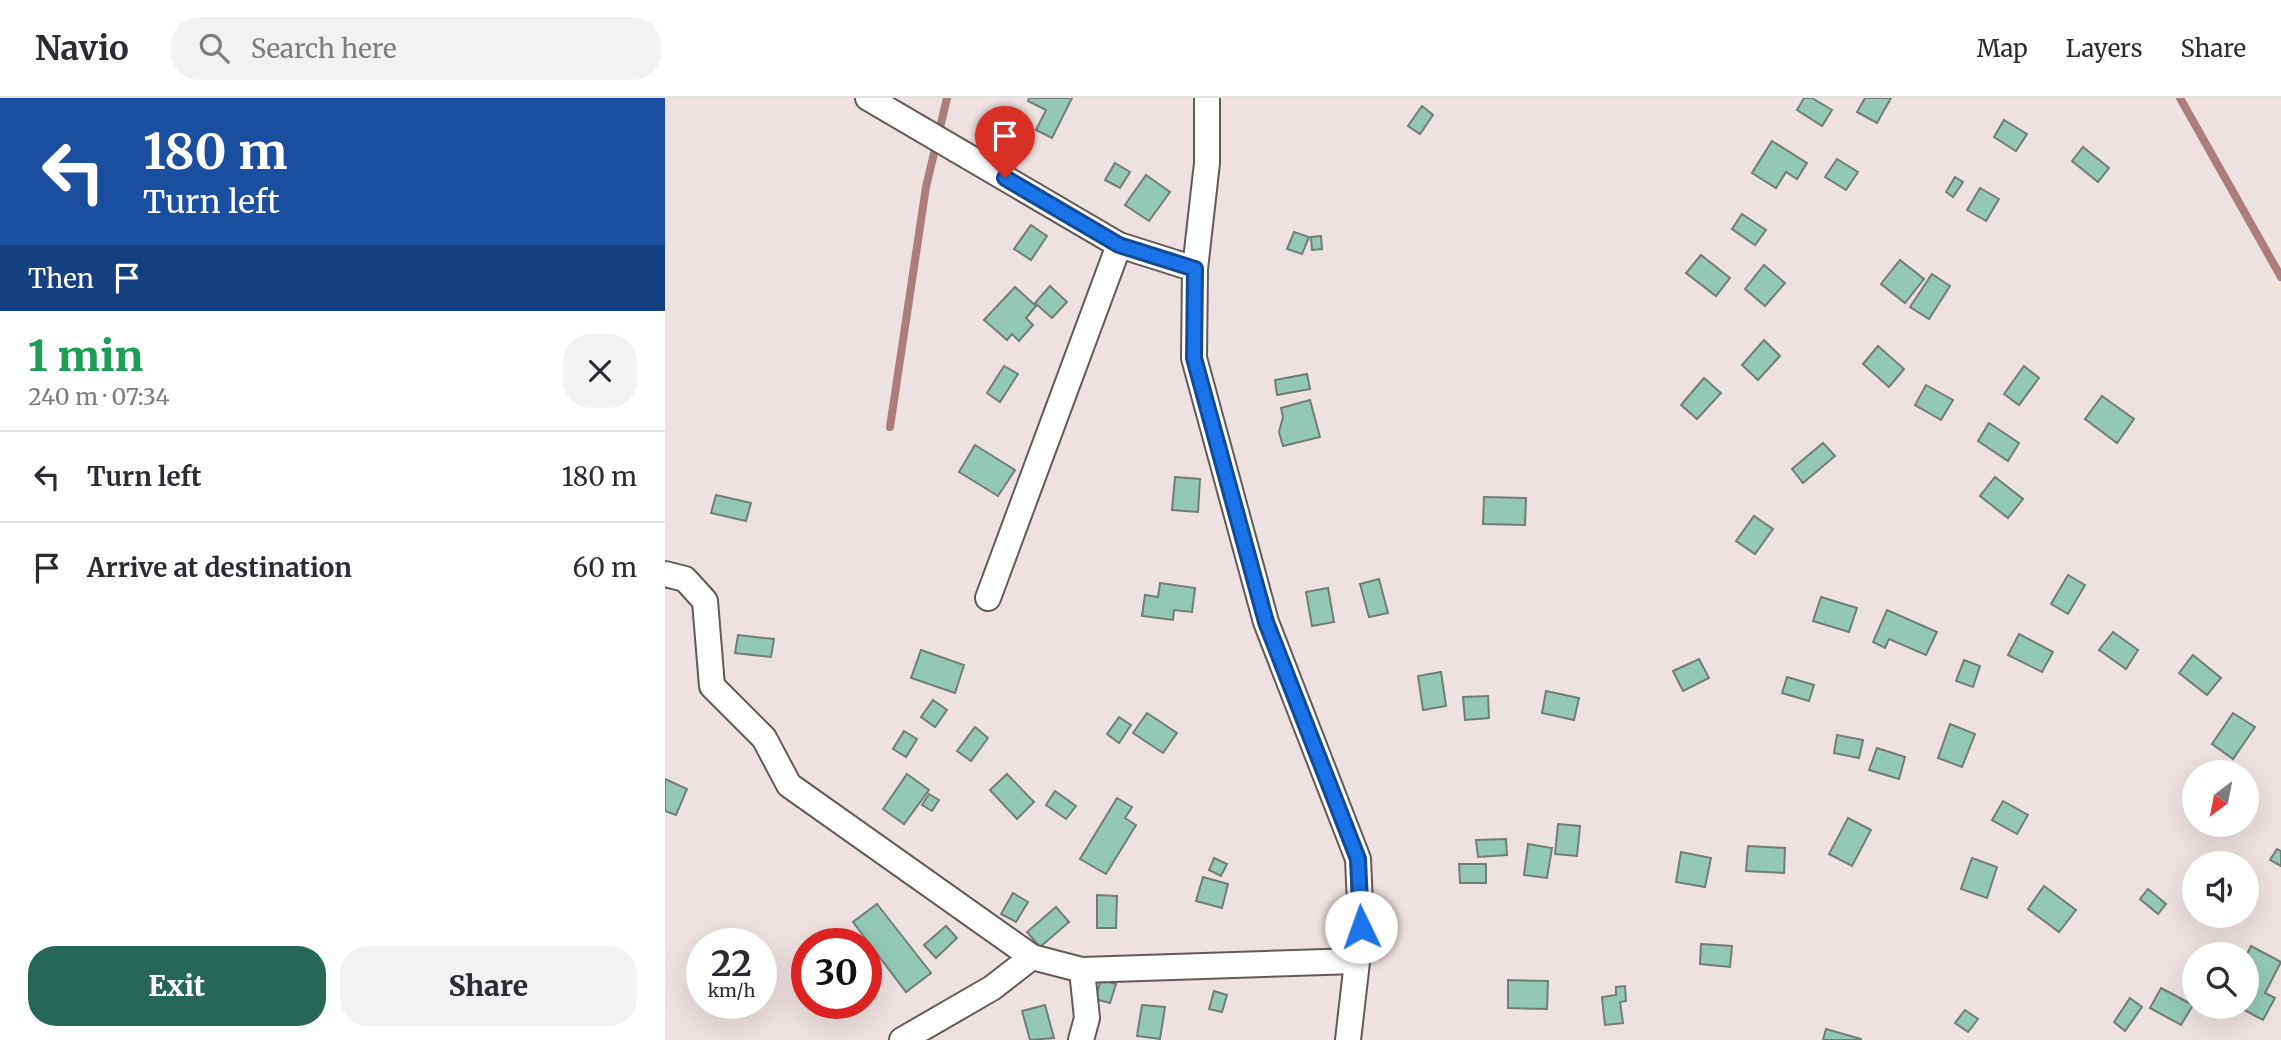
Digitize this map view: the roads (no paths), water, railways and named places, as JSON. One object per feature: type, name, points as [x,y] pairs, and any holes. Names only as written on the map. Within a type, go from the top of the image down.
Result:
[{"type":"street","points":[[868,98],[1119,245],[1195,269]]},
{"type":"street","points":[[1207,98],[1207,163],[1195,269],[1194,358],[1262,609],[1358,859],[1361,927],[1348,1040]]},
{"type":"street","points":[[988,598],[1119,245]]},
{"type":"street","points":[[665,574],[685,579],[705,601],[712,686],[764,738],[789,785],[1032,957],[1082,971],[1356,961]]},
{"type":"street","points":[[902,1040],[992,988],[1032,957]]},
{"type":"street","points":[[1081,1040],[1087,1018],[1082,971]]},
{"type":"waterway","points":[[890,427],[926,187],[947,98]]},
{"type":"waterway","points":[[2180,98],[2281,277]]}]
